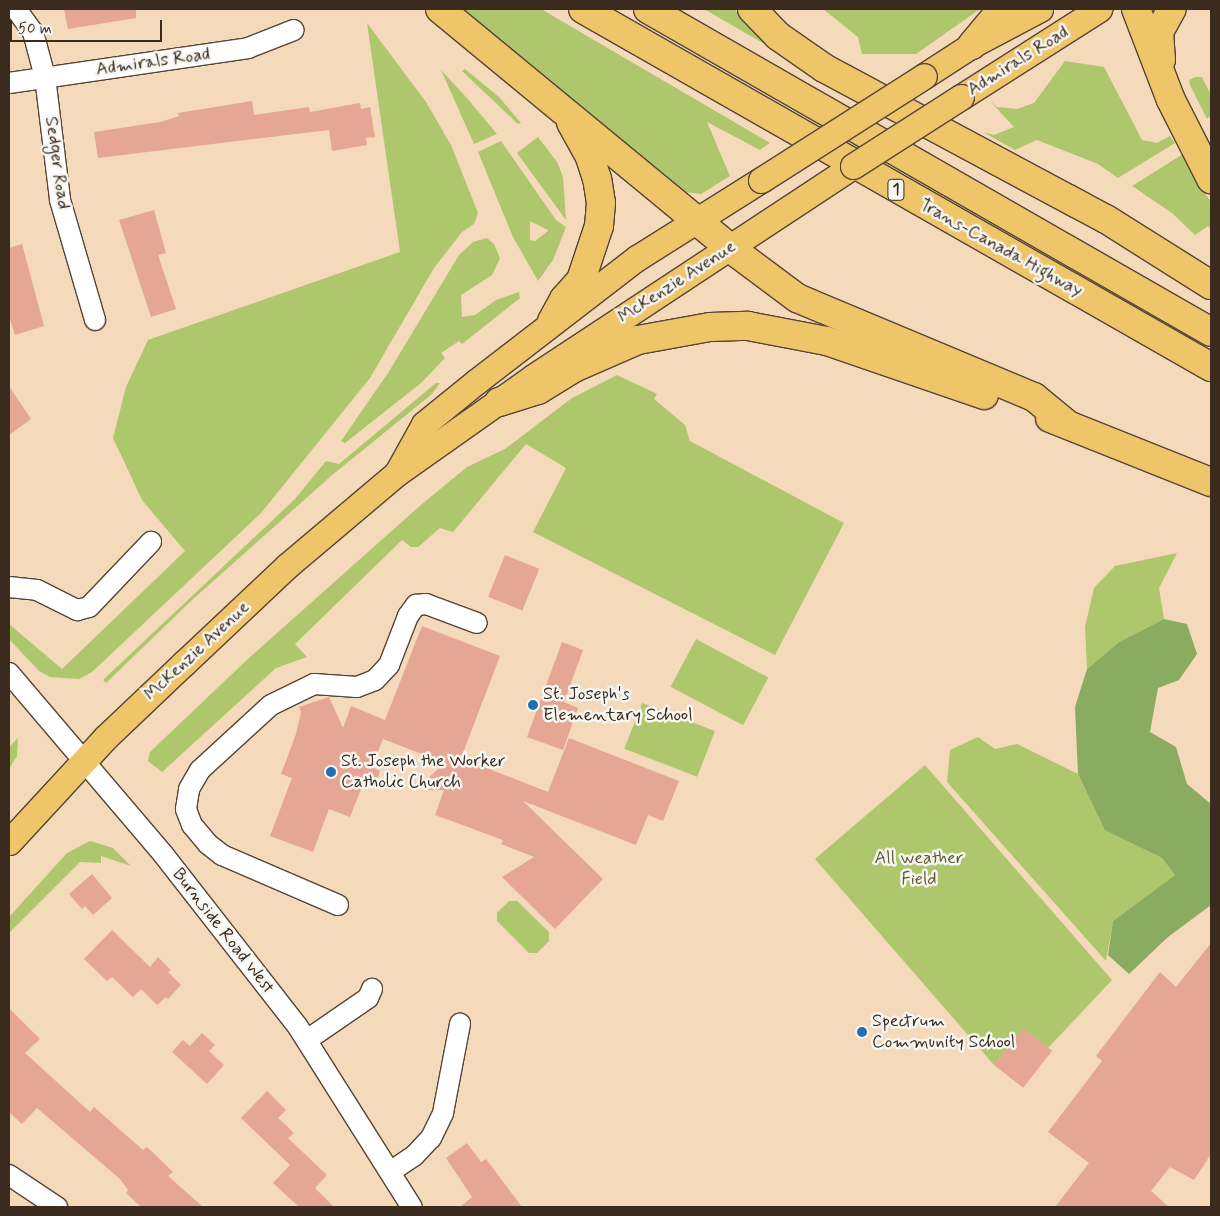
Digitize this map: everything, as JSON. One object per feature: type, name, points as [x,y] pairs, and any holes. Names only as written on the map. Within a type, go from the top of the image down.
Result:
[{"type":"highway","points":[[440,9],[563,108],[696,221],[797,298],[1034,397],[1068,425]]},
{"type":"highway","name":"Trans-Canada Highway","points":[[583,9],[1211,367]]},
{"type":"highway","name":"Trans-Canada Highway","points":[[648,9],[1211,332]]},
{"type":"highway","points":[[752,9],[778,36],[824,68],[1106,219],[1211,285]]},
{"type":"highway","points":[[972,45],[1002,9]]},
{"type":"highway","points":[[1136,9],[1171,100],[1211,180]]},
{"type":"highway","points":[[1171,100],[1160,55],[1158,32],[1172,9]]},
{"type":"highway","points":[[552,321],[564,299],[581,280],[597,235],[601,203],[589,155],[563,108]]},
{"type":"highway","points":[[499,402],[538,390],[574,368],[638,340],[710,327],[748,326],[828,340],[1068,425],[1211,482]]},
{"type":"main road","name":"Admirals Road","points":[[924,76],[972,45],[1040,9]]},
{"type":"main road","name":"Admirals Road","points":[[961,97],[1099,9]]},
{"type":"main road","name":"McKenzie Avenue","points":[[397,473],[424,424],[552,321],[637,258],[924,76]]},
{"type":"main road","name":"McKenzie Avenue","points":[[9,842],[82,762],[287,566],[397,473],[499,402],[798,201],[961,97]]},
{"type":"street","name":"Sedger Road","points":[[16,9],[33,32],[45,77],[60,200],[95,320]]},
{"type":"street","name":"Admirals Road","points":[[9,83],[248,48],[294,30]]},
{"type":"street","points":[[9,587],[37,590],[77,610],[89,607],[151,542]]},
{"type":"street","points":[[338,905],[222,855],[208,844],[192,825],[186,809],[189,789],[200,770],[271,705],[314,684],[357,687],[374,680],[389,665],[408,616],[416,605],[426,604],[477,624]]},
{"type":"street","name":"Burnside Road West","points":[[9,673],[82,762],[163,854],[306,1040],[412,1207]]},
{"type":"street","points":[[306,1040],[368,998],[372,989]]},
{"type":"street","points":[[390,1172],[414,1156],[431,1138],[443,1113],[460,1024]]},
{"type":"street","points":[[9,1175],[58,1207]]},
{"type":"green space","points":[[456,9],[541,9],[770,143],[760,150],[707,122],[730,176],[701,194],[684,192],[562,90]]},
{"type":"green space","points":[[704,9],[734,9],[773,49]]},
{"type":"green space","points":[[823,9],[980,9],[916,54],[862,54],[858,37]]},
{"type":"green space","points":[[367,23],[426,102],[451,145],[478,213],[474,224],[462,232],[434,268],[370,378],[261,513],[92,672],[79,679],[50,677],[39,671],[9,639],[9,624],[62,669],[185,551],[142,500],[113,438],[126,387],[148,340],[400,252]]},
{"type":"green space","points":[[1065,61],[1104,67],[1142,140],[1157,143],[1170,136],[1175,143],[1118,178],[1098,164],[1037,140],[1015,150],[983,132],[994,135],[1014,127],[990,101],[997,107],[1017,109],[1034,103]]},
{"type":"green space","points":[[465,69],[499,97],[521,123],[518,124],[462,71]]},
{"type":"green space","points":[[441,70],[466,97],[497,134],[474,144]]},
{"type":"green space","points":[[1202,77],[1211,95],[1211,115],[1207,119],[1190,85],[1189,80]]},
{"type":"green space","points":[[538,137],[557,162],[563,177],[566,220],[517,153]]},
{"type":"green space","points":[[501,141],[556,220],[566,227],[553,260],[538,281],[513,237],[478,152]],"holes":[[[530,221],[548,230],[535,241],[530,240]]]},
{"type":"green space","points":[[1183,154],[1211,203],[1211,229],[1208,226],[1195,235],[1172,213],[1132,186]]},
{"type":"green space","points":[[487,238],[494,244],[500,258],[492,275],[461,295],[462,317],[475,315],[496,300],[519,292],[520,298],[462,344],[459,341],[441,353],[445,358],[421,383],[345,443],[341,441],[388,373],[459,255],[473,242]]},
{"type":"green space","points":[[617,375],[657,394],[654,399],[685,425],[690,441],[844,523],[775,655],[533,532],[566,468],[526,444],[453,532],[440,528],[418,547],[411,547],[402,540],[295,644],[307,657],[276,668],[162,772],[148,761],[150,752],[250,657],[422,504],[467,467],[505,449],[572,398]]},
{"type":"green space","points":[[436,383],[440,383],[432,394],[331,476],[192,600],[106,683],[103,680],[295,499],[326,461],[339,464]]},
{"type":"green space","points":[[1177,553],[1159,588],[1164,619],[1119,642],[1087,669],[1085,627],[1094,588],[1115,566]]},
{"type":"green space","points":[[1164,619],[1187,624],[1197,654],[1179,680],[1158,688],[1150,732],[1176,747],[1187,784],[1211,804],[1211,905],[1168,937],[1129,974],[1108,955],[1113,921],[1175,875],[1162,858],[1105,830],[1078,774],[1075,707],[1087,669],[1119,642]]},
{"type":"green space","points":[[696,639],[768,677],[743,725],[671,687]]},
{"type":"green space","points":[[642,703],[715,731],[697,777],[624,749]]},
{"type":"green space","points":[[978,737],[995,749],[1017,744],[1078,774],[1105,829],[1162,858],[1175,875],[1113,921],[1106,961],[947,782],[950,750]]},
{"type":"green space","points":[[18,738],[17,756],[9,769],[9,747]]},
{"type":"green space","name":"All weather Field","points":[[925,765],[1112,980],[1048,1048],[1023,1029],[994,1065],[815,859]]},
{"type":"green space","points":[[90,841],[113,848],[131,866],[101,856],[101,863],[80,862],[9,933],[9,917],[67,853]]},
{"type":"green space","points":[[509,901],[517,901],[549,932],[549,941],[537,953],[529,953],[497,921],[497,913]]},
{"type":"building","points":[[64,9],[136,9],[136,18],[68,29]]},
{"type":"building","points":[[252,101],[254,115],[309,107],[310,112],[360,103],[361,109],[370,107],[375,137],[366,138],[367,145],[332,151],[329,130],[98,158],[94,132],[160,122],[179,116],[178,113]]},
{"type":"building","points":[[154,210],[166,253],[158,255],[176,309],[151,317],[119,220]]},
{"type":"building","points":[[22,244],[44,326],[15,335],[9,316],[9,248]]},
{"type":"building","points":[[9,386],[31,419],[9,435]]},
{"type":"building","points":[[505,555],[539,569],[522,611],[488,597]]},
{"type":"building","points":[[422,626],[500,656],[461,758],[548,792],[569,738],[679,781],[663,821],[648,815],[636,845],[523,801],[603,879],[555,929],[502,877],[534,857],[501,844],[503,840],[435,815],[444,790],[429,790],[428,778],[445,763],[383,739],[372,767],[380,771],[374,788],[363,784],[350,817],[329,809],[313,852],[270,836],[292,778],[281,774],[296,734],[301,712],[299,707],[329,697],[343,728],[351,706],[385,720]]},
{"type":"building","points":[[562,642],[583,650],[564,702],[578,708],[563,750],[527,737]]},
{"type":"building","points":[[92,874],[112,898],[93,915],[85,906],[82,909],[69,894]]},
{"type":"building","points":[[112,930],[150,967],[158,957],[171,970],[168,972],[181,985],[168,999],[166,997],[157,1005],[141,989],[133,997],[112,977],[107,981],[84,959]]},
{"type":"building","points":[[1211,943],[1211,1154],[1194,1180],[1170,1167],[1151,1191],[1169,1207],[1055,1207],[1089,1163],[1048,1132],[1102,1061],[1096,1056],[1160,972],[1176,987]]},
{"type":"building","points":[[9,1008],[40,1039],[25,1053],[90,1112],[94,1107],[143,1150],[147,1147],[173,1172],[168,1176],[203,1207],[141,1207],[126,1193],[128,1190],[120,1179],[37,1108],[22,1124],[9,1112]]},
{"type":"building","points":[[1023,1028],[1052,1051],[1023,1088],[994,1065]]},
{"type":"building","points":[[202,1033],[215,1045],[209,1051],[224,1065],[207,1084],[172,1052],[183,1040],[190,1046]]},
{"type":"building","points":[[267,1091],[286,1110],[278,1118],[294,1133],[288,1138],[327,1175],[315,1188],[334,1207],[299,1207],[273,1183],[290,1165],[241,1118]]},
{"type":"building","points":[[467,1143],[481,1162],[486,1159],[522,1207],[460,1207],[472,1197],[446,1158]]},
{"type":"place","name":"St. Joseph's Elementary School","points":[[533,705]]},
{"type":"place","name":"St. Joseph the Worker Catholic Church","points":[[331,772]]},
{"type":"place","name":"Spectrum Community School","points":[[862,1032]]}]
